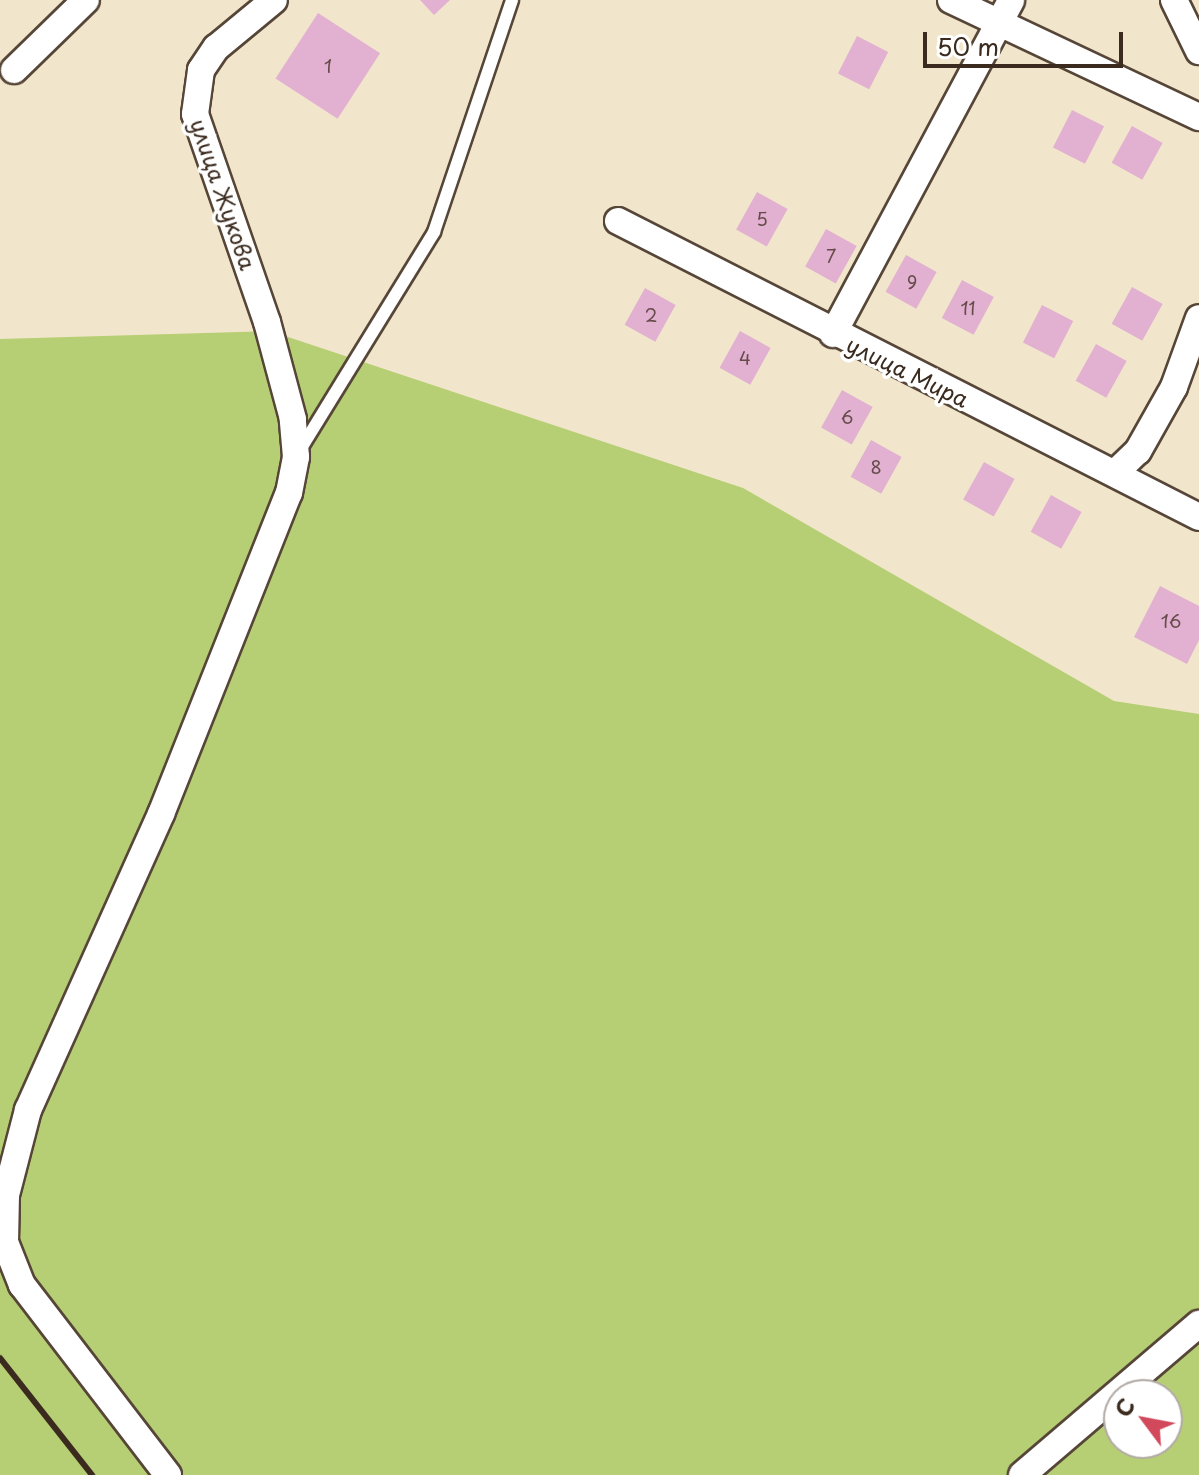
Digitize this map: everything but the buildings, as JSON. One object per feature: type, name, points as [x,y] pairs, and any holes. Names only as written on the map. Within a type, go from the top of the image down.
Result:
[{"type":"street","points":[[14,70],[86,0]]},
{"type":"street","name":"улица Жукова","points":[[168,1475],[22,1285],[5,1242],[6,1195],[28,1110],[161,814],[289,493],[296,457],[293,419],[267,322],[195,114],[195,93],[201,70],[216,48],[274,0]]},
{"type":"street","points":[[951,0],[1199,117]]},
{"type":"street","points":[[833,334],[1001,25],[1011,0]]},
{"type":"street","points":[[1174,0],[1199,51]]},
{"type":"street","name":"улица Мира","points":[[618,221],[833,334],[1199,517]]},
{"type":"street","points":[[1115,473],[1138,451],[1174,387],[1199,318]]},
{"type":"street","points":[[1022,1475],[1199,1324]]},
{"type":"lane","points":[[296,457],[434,232],[512,0]]},
{"type":"green space","points":[[270,331],[743,488],[1114,701],[1199,714],[1199,1475],[0,1475],[0,339]]},
{"type":"railway","points":[[0,1358],[92,1475]]}]
